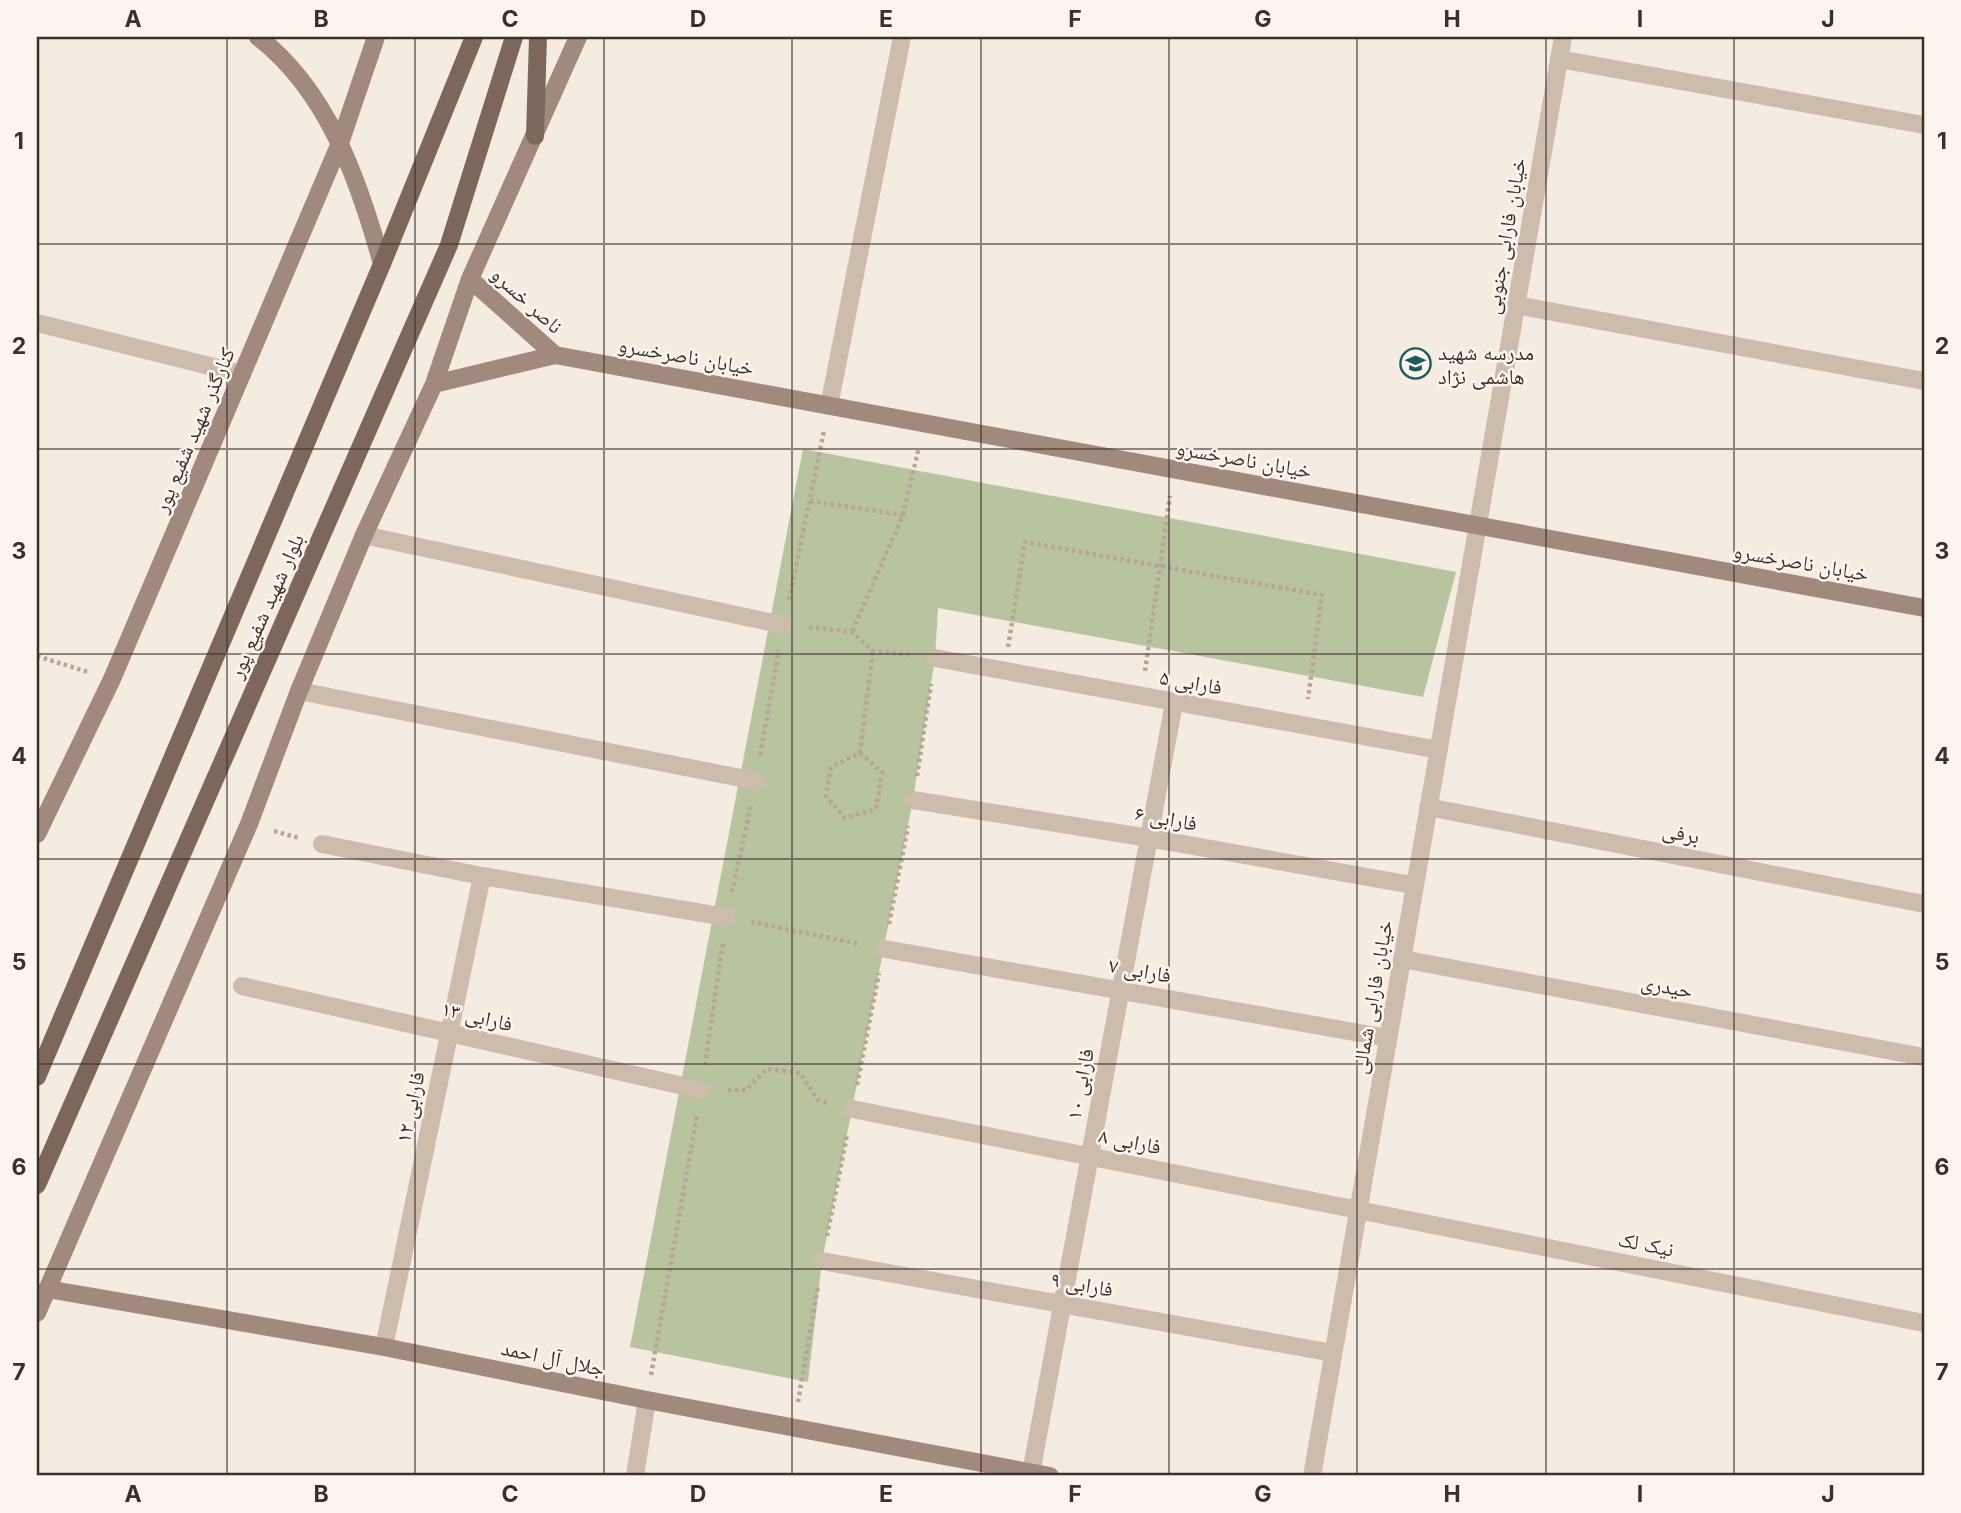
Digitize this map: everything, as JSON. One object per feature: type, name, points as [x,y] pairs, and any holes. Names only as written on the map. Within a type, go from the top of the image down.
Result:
[{"type":"main road","name":"بلوار شهید شفیع پور","points":[[37,1077],[382,264],[474,37]]},
{"type":"main road","name":"بلوار شهید شفیع پور","points":[[37,1185],[449,244],[514,37]]},
{"type":"main road","points":[[535,136],[538,37]]},
{"type":"street","points":[[258,37],[302,81],[340,143],[364,200],[382,264]]},
{"type":"street","name":"کنارگذر شهید شفیع پور","points":[[37,834],[112,679],[242,374],[340,143],[376,37]]},
{"type":"street","points":[[37,1313],[42,1294],[249,824],[299,691],[364,535],[434,384],[470,279],[578,37]]},
{"type":"street","points":[[830,406],[902,37]]},
{"type":"street","name":"خیابان فارابی جنوبی","points":[[1478,525],[1563,37]]},
{"type":"street","points":[[1559,59],[1924,125]]},
{"type":"street","name":"ناصر خسرو","points":[[470,279],[555,355]]},
{"type":"street","points":[[1516,305],[1924,382]]},
{"type":"street","points":[[37,323],[242,374]]},
{"type":"street","name":"خیابان ناصرخسرو","points":[[555,355],[1924,608]]},
{"type":"street","name":"ناصر خسرو","points":[[434,384],[555,355]]},
{"type":"street","name":"خیابان فارابی شمالی","points":[[1312,1476],[1478,525]]},
{"type":"street","points":[[364,535],[783,625]]},
{"type":"street","name":"فارابی ۵","points":[[935,658],[1439,750]]},
{"type":"street","points":[[299,691],[756,781]]},
{"type":"street","name":"فارابی ۱۰","points":[[1031,1473],[1174,702]]},
{"type":"street","name":"فارابی ۶","points":[[913,800],[1149,838],[1412,885]]},
{"type":"street","name":"برفی","points":[[1429,807],[1924,904]]},
{"type":"street","points":[[322,844],[482,876],[726,917]]},
{"type":"street","name":"فارابی ۱۲","points":[[384,1347],[482,876]]},
{"type":"street","name":"فارابی ۷","points":[[884,949],[1388,1038]]},
{"type":"street","name":"حیدری","points":[[1402,959],[1924,1057]]},
{"type":"street","name":"فارابی ۱۳","points":[[242,986],[701,1090]]},
{"type":"street","name":"فارابی ۸","points":[[852,1109],[1358,1209]]},
{"type":"street","name":"نیک لک","points":[[1358,1209],[1924,1323]]},
{"type":"street","name":"فارابی ۹","points":[[822,1261],[1333,1353]]},
{"type":"street","name":"جلال آل احمد","points":[[42,1294],[384,1347],[647,1401],[1050,1476]]},
{"type":"street","points":[[635,1476],[647,1401]]},
{"type":"path","points":[[852,632],[904,515],[924,423]]},
{"type":"path","points":[[1142,696],[1174,469]]},
{"type":"path","points":[[810,501],[904,515]]},
{"type":"path","points":[[1003,672],[1025,542],[1322,594],[1304,725]]},
{"type":"path","points":[[783,625],[852,632],[873,651],[935,658],[913,800],[822,1261],[794,1428]]},
{"type":"path","points":[[860,753],[873,651]]},
{"type":"path","points":[[37,656],[112,679]]},
{"type":"path","points":[[860,753],[881,772],[876,809],[845,818],[826,796],[831,767],[860,753]]},
{"type":"path","points":[[249,824],[322,844]]},
{"type":"path","points":[[726,917],[884,949]]},
{"type":"path","points":[[701,1090],[746,1090],[766,1069],[800,1073],[818,1100],[852,1109]]},
{"type":"green space","points":[[803,449],[1456,572],[1423,697],[938,608],[935,658],[913,800],[822,1261],[808,1382],[630,1347]]},
{"type":"place","name":"مدرسه شهید ه‍اشمی نژاد","points":[[1415,364]]}]
